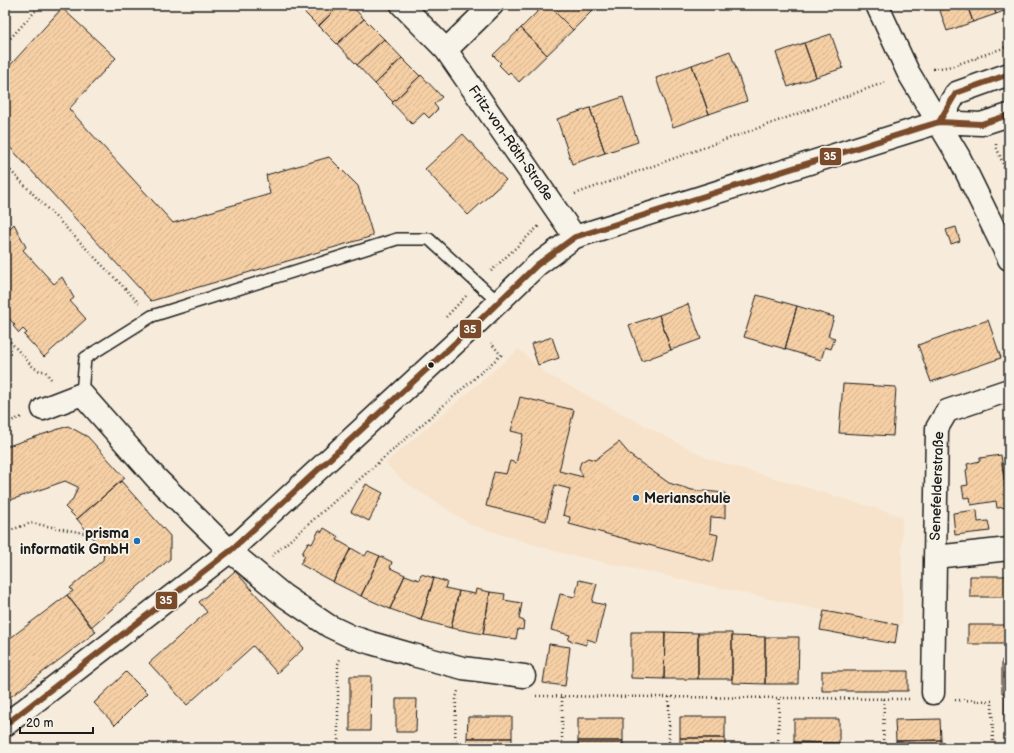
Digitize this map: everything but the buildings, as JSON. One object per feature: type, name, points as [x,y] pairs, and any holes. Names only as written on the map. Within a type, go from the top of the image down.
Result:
[{"type":"street","name":"Fritz-von-Röth-Straße","points":[[402,5],[446,50],[575,237]]},
{"type":"street","points":[[446,50],[492,5]]},
{"type":"street","points":[[877,5],[908,72],[959,157],[1009,259]]},
{"type":"street","points":[[939,122],[956,93],[1009,74]]},
{"type":"street","points":[[5,725],[230,551],[480,320],[537,265],[575,237],[939,122],[981,124],[1007,115]]},
{"type":"street","name":"Senefelderstraße","points":[[933,696],[937,428],[947,411],[1009,390]]},
{"type":"street","points":[[43,409],[82,394],[157,479],[230,551],[283,595],[329,626],[371,644],[464,668],[524,676]]},
{"type":"street","name":"Senefelderstraße","points":[[935,558],[1009,549]]},
{"type":"lane","points":[[82,394],[85,358],[152,316],[397,239],[429,239],[498,302]]},
{"type":"path","points":[[5,44],[41,5]]},
{"type":"path","points":[[953,66],[975,58]]},
{"type":"path","points":[[1007,115],[996,146],[1009,179]]},
{"type":"path","points":[[5,165],[152,316]]},
{"type":"path","points":[[5,336],[34,367],[40,371],[45,371],[52,379]]},
{"type":"path","points":[[255,572],[501,355],[488,340]]},
{"type":"path","points":[[5,532],[31,523],[89,534]]},
{"type":"path","points":[[338,748],[338,664],[350,636]]},
{"type":"path","points":[[455,748],[456,698],[464,668]]},
{"type":"path","points":[[524,676],[535,696],[884,699],[933,696],[992,701],[993,748]]},
{"type":"path","points":[[562,696],[562,748]]},
{"type":"path","points":[[669,697],[670,748]]},
{"type":"path","points":[[778,748],[779,698]]},
{"type":"path","points":[[883,748],[884,699]]},
{"type":"shaded area","name":"Merianschule","points":[[519,349],[547,374],[707,458],[902,516],[902,624],[898,625],[824,611],[557,552],[471,525],[403,481],[385,463]]},
{"type":"transit line","name":"35","points":[[5,725],[230,551],[480,320],[537,265],[575,237],[939,122],[956,93],[1009,74]]},
{"type":"transit line","name":"35","points":[[909,131],[939,122],[981,124],[1009,115]]},
{"type":"place","name":"Merianschule","points":[[636,498]]},
{"type":"place","name":"prisma informatik GmbH","points":[[137,541]]}]
